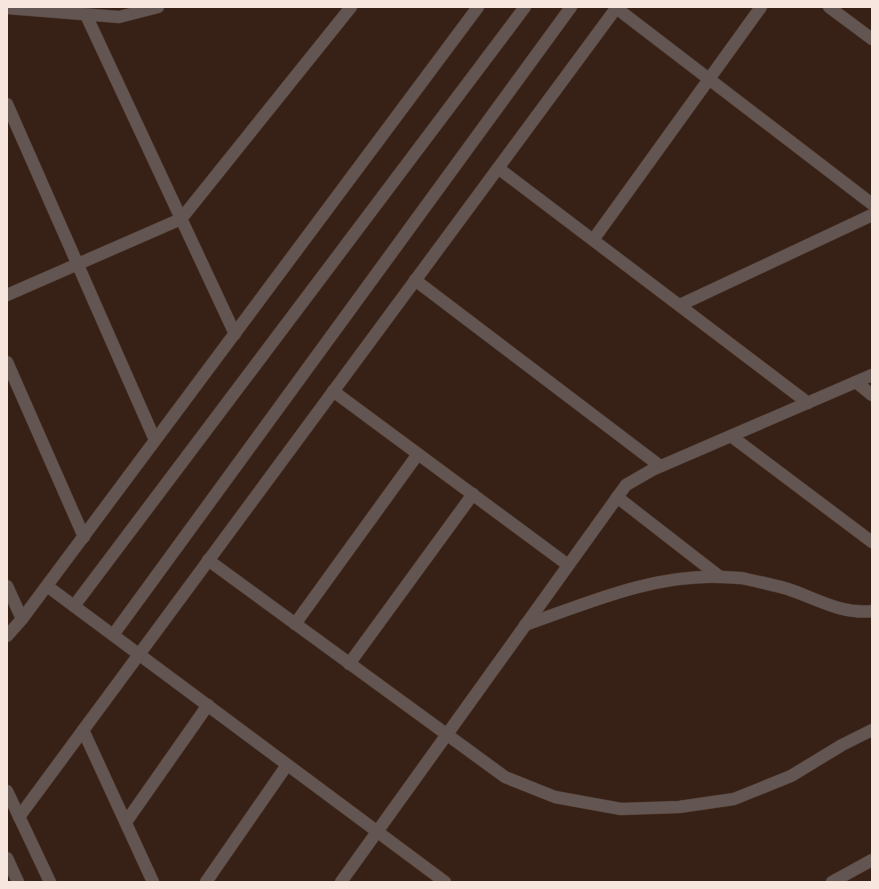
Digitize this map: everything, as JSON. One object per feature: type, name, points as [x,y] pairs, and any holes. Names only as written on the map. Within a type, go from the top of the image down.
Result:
[{"type":"street","points":[[7,8],[119,17],[158,7]]},
{"type":"street","points":[[7,295],[181,219],[351,7]]},
{"type":"street","points":[[7,636],[22,619],[84,537],[478,7]]},
{"type":"street","points":[[74,606],[525,7]]},
{"type":"street","points":[[113,635],[571,7]]},
{"type":"street","points":[[19,816],[616,7],[872,204]]},
{"type":"street","points":[[593,240],[761,7]]},
{"type":"street","points":[[829,7],[872,39]]},
{"type":"street","points":[[86,15],[235,334]]},
{"type":"street","points":[[7,104],[156,440]]},
{"type":"street","points":[[498,168],[808,403]]},
{"type":"street","points":[[680,305],[872,215]]},
{"type":"street","points":[[415,280],[660,466]]},
{"type":"street","points":[[7,362],[84,537]]},
{"type":"street","points":[[341,882],[626,485],[660,466],[872,375]]},
{"type":"street","points":[[856,382],[872,395]]},
{"type":"street","points":[[333,391],[568,565]]},
{"type":"street","points":[[731,436],[872,542]]},
{"type":"street","points":[[295,624],[418,454]]},
{"type":"street","points":[[350,664],[472,494]]},
{"type":"street","points":[[617,497],[720,577]]},
{"type":"street","points":[[208,560],[505,777],[555,797],[621,809],[679,807],[734,799],[791,776],[842,745],[872,730]]},
{"type":"street","points":[[525,625],[589,602],[646,584],[703,576],[744,578],[787,589],[841,610],[863,612],[872,611]]},
{"type":"street","points":[[7,586],[22,619]]},
{"type":"street","points":[[47,586],[445,882]]},
{"type":"street","points":[[126,822],[208,706]]},
{"type":"street","points":[[83,730],[153,882]]},
{"type":"street","points":[[206,882],[288,765]]},
{"type":"street","points":[[7,791],[50,882]]},
{"type":"street","points":[[7,858],[18,882]]},
{"type":"street","points":[[832,882],[872,860]]}]
